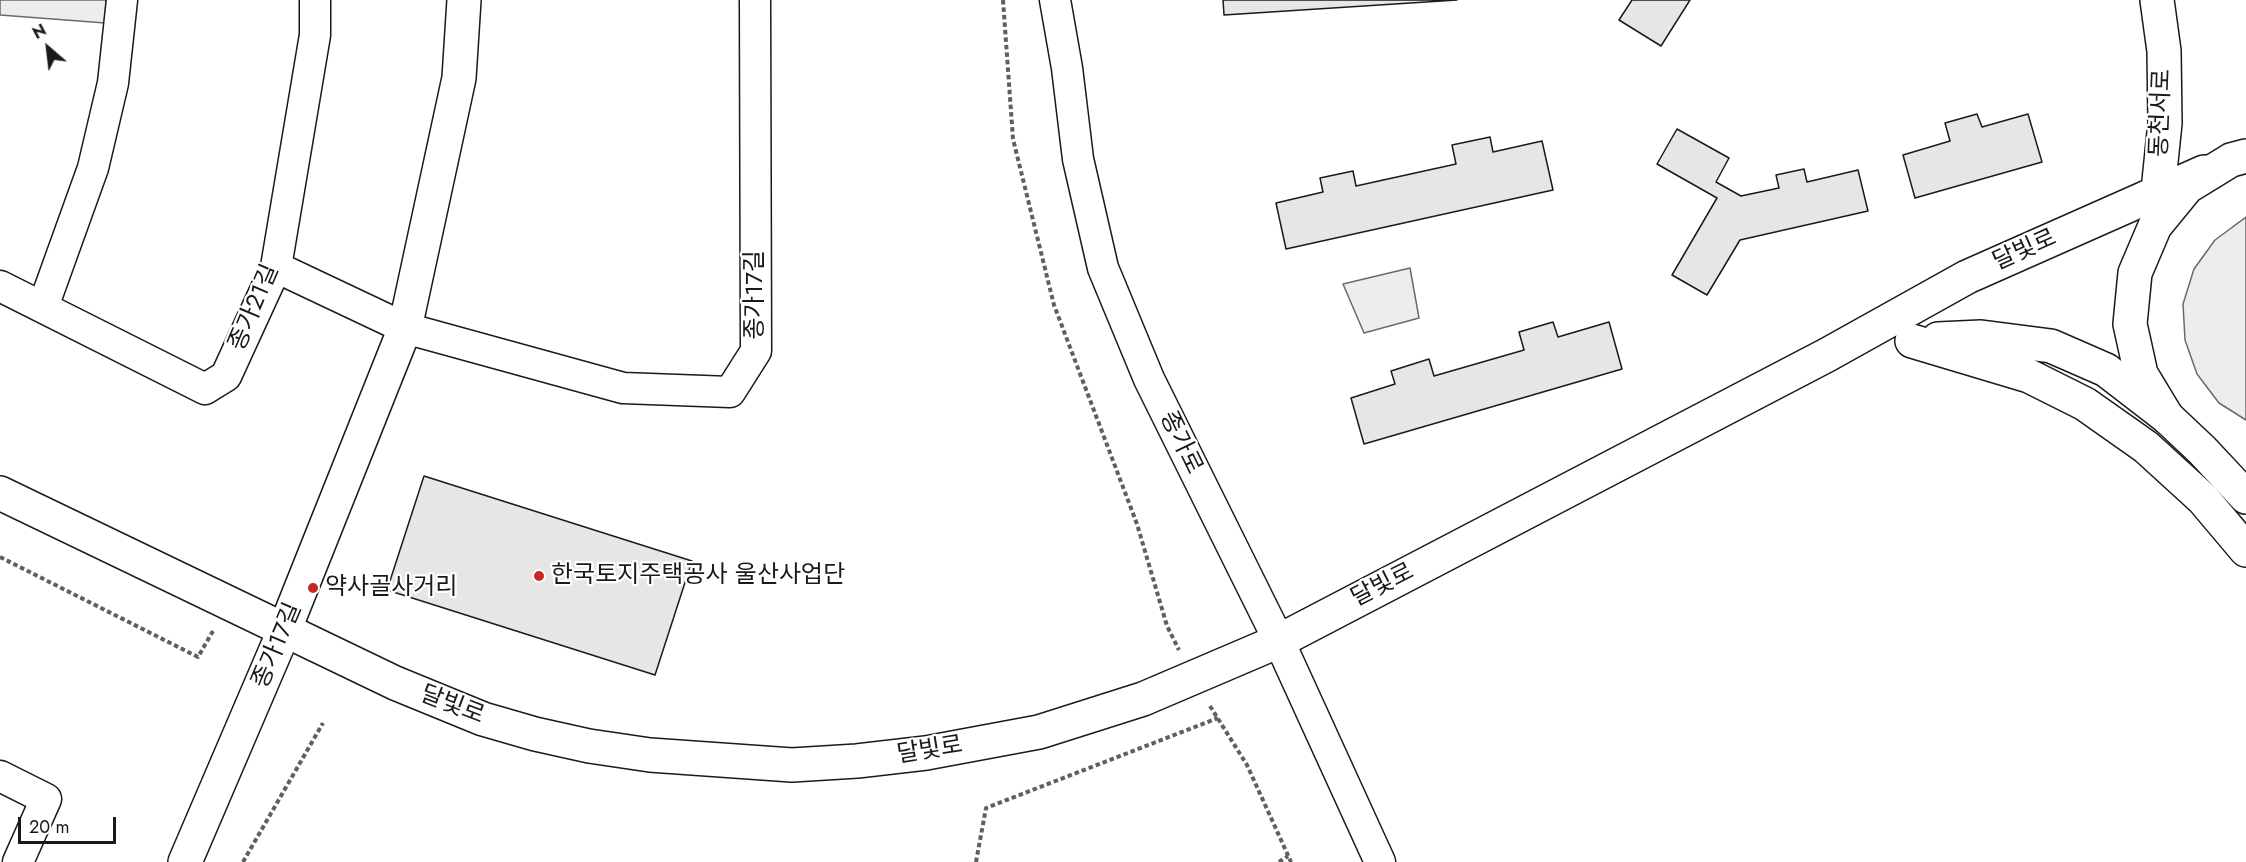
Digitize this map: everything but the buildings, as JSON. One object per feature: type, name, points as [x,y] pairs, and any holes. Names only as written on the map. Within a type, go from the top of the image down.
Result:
[{"type":"main road","name":"종가17길","points":[[184,862],[284,631],[405,328],[459,78],[464,0]]},
{"type":"main road","name":"동천서로","points":[[2154,226],[2165,123],[2164,51],[2157,0]]},
{"type":"main road","name":"달빛로","points":[[0,493],[395,683],[483,719],[535,734],[589,746],[724,762],[792,765],[857,761],[926,753],[1040,732],[1143,699],[1279,640],[1827,355],[1967,277],[2241,156]]},
{"type":"main road","points":[[2241,156],[2187,187],[2154,226],[2135,273],[2130,324],[2141,374],[2167,417],[2246,497]]},
{"type":"main road","name":"달빛로","points":[[1827,355],[1912,341],[1981,337],[2051,346],[2106,370],[2167,417]]},
{"type":"main road","points":[[1912,341],[2029,376],[2085,404],[2146,447],[2203,500],[2246,550]]},
{"type":"main road","points":[[2202,450],[2246,471]]},
{"type":"street","points":[[43,307],[93,168],[113,83],[122,0]]},
{"type":"street","name":"종가21길","points":[[0,286],[205,389],[226,376],[276,267],[315,35],[315,0]]},
{"type":"street","name":"종가17길","points":[[405,328],[623,388],[730,392],[756,351],[755,0]]},
{"type":"street","name":"종가로","points":[[1055,0],[1067,68],[1078,159],[1103,268],[1149,379],[1279,640],[1380,862]]},
{"type":"street","points":[[276,267],[405,328]]},
{"type":"street","points":[[0,776],[46,799],[18,862]]},
{"type":"path","points":[[1003,0],[1013,139],[1054,305],[1137,524],[1167,626],[1192,678],[1247,765],[1291,862]]},
{"type":"path","points":[[0,557],[198,657],[228,604]]},
{"type":"path","points":[[976,862],[986,808],[1218,718]]},
{"type":"path","points":[[243,862],[323,723]]},
{"type":"path","points":[[1279,862],[1288,856]]},
{"type":"shaded area","points":[[0,0],[106,0],[105,23],[0,15]]},
{"type":"shaded area","points":[[2246,217],[2246,420],[2219,403],[2197,374],[2185,340],[2183,304],[2194,269],[2215,240]]},
{"type":"shaded area","points":[[1410,268],[1419,318],[1364,333],[1343,284]]},
{"type":"place","name":"한국토지주택공사 울산사업단","points":[[539,576]]},
{"type":"place","name":"약사골사거리","points":[[313,588]]}]
